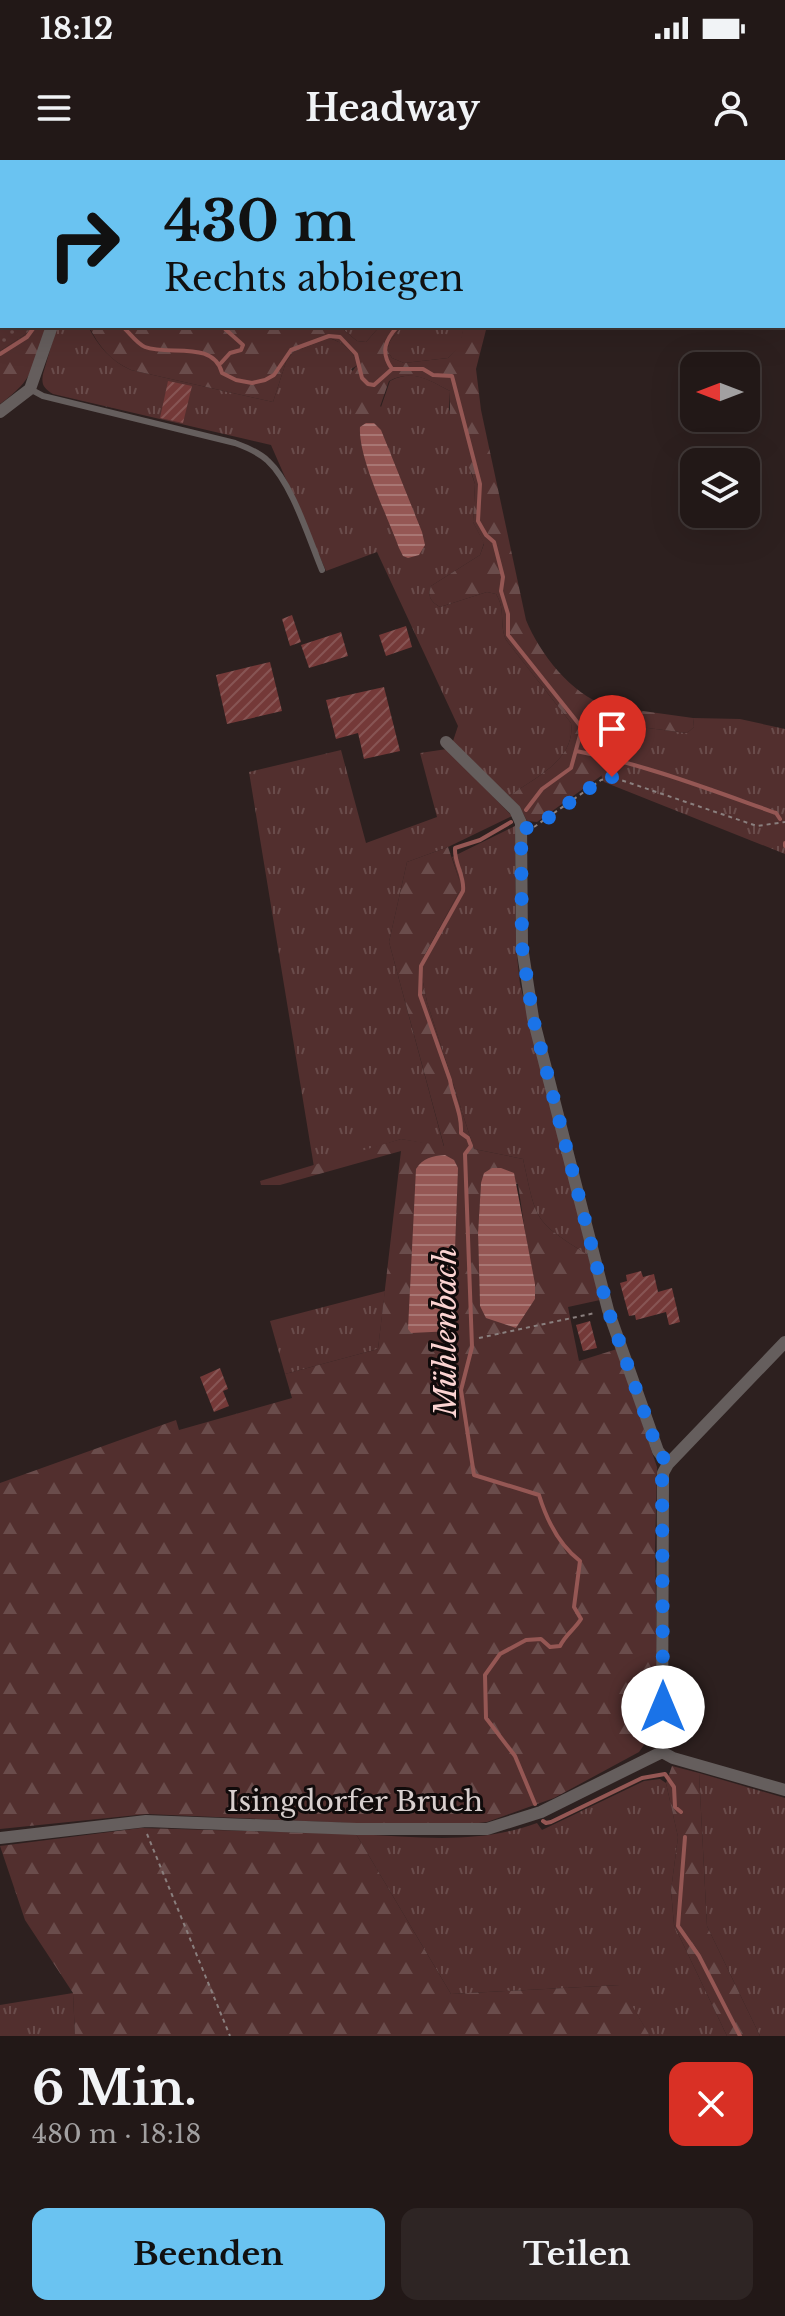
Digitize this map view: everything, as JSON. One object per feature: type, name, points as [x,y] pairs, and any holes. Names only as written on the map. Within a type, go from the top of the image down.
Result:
[{"type":"street","points":[[0,412],[30,389],[51,328]]},
{"type":"street","points":[[446,742],[515,810],[521,829],[522,947],[526,984],[608,1310],[658,1451],[668,1464]]},
{"type":"street","points":[[785,1342],[668,1464],[662,1479],[662,1752],[673,1758],[785,1790]]},
{"type":"street","name":"Isingdorfer Bruch","points":[[0,1838],[146,1821],[372,1829],[487,1829],[541,1812],[662,1752]]},
{"type":"lane","points":[[30,389],[43,396],[235,443],[267,459],[281,476],[322,570]]},
{"type":"path","points":[[521,829],[537,826],[601,780],[612,777],[757,826],[785,822]]},
{"type":"path","points":[[479,1338],[608,1310]]},
{"type":"path","points":[[146,1821],[147,1834],[230,2036]]},
{"type":"green space","points":[[0,328],[31,328],[26,334],[0,351]]},
{"type":"green space","points":[[31,328],[45,328],[27,379],[0,404],[0,351]]},
{"type":"green space","points":[[56,328],[89,328],[106,352],[131,370],[273,402],[286,362],[293,352],[329,338],[351,351],[358,365],[351,369],[381,407],[390,381],[406,376],[421,377],[450,391],[449,409],[475,484],[473,522],[484,543],[480,555],[431,586],[430,596],[440,607],[487,592],[496,594],[506,640],[571,723],[571,736],[560,757],[509,796],[452,744],[458,726],[377,552],[326,571],[271,445],[53,394],[44,386],[42,378]]},
{"type":"green space","points":[[90,328],[341,328],[357,341],[366,342],[378,328],[400,328],[387,350],[392,358],[404,363],[448,358],[459,347],[464,328],[486,328],[476,369],[481,410],[526,620],[532,633],[558,671],[594,700],[607,706],[693,718],[694,727],[687,733],[593,721],[587,724],[582,739],[597,758],[601,776],[537,822],[527,821],[520,807],[509,796],[560,757],[571,736],[571,723],[506,640],[496,594],[487,592],[440,607],[430,596],[431,586],[480,555],[484,544],[473,522],[475,484],[450,430],[450,391],[420,377],[397,378],[389,381],[376,418],[357,422],[352,419],[349,389],[353,370],[358,365],[347,348],[330,338],[293,352],[286,362],[273,402],[131,370],[117,362]]},
{"type":"green space","points":[[341,328],[378,328],[366,342],[357,341]]},
{"type":"green space","points":[[400,328],[464,328],[460,347],[448,358],[404,363],[392,358],[387,350]]},
{"type":"green space","points":[[693,718],[740,719],[785,729],[785,854],[604,782],[598,758],[582,739],[587,724],[593,721],[687,733],[694,727]]},
{"type":"green space","points":[[447,749],[512,816],[448,847],[407,862],[389,942],[444,1147],[401,1139],[314,1167],[249,772],[341,750],[366,843],[437,817],[420,753]]},
{"type":"green space","points":[[515,826],[516,947],[520,984],[588,1255],[540,1218],[531,1196],[523,1159],[474,1149],[427,1002],[422,977],[423,958],[459,892],[459,879],[452,857]]},
{"type":"green space","points":[[448,847],[459,879],[459,892],[423,958],[422,977],[427,1002],[474,1149],[523,1159],[531,1196],[540,1218],[588,1255],[600,1300],[568,1307],[579,1361],[617,1349],[657,1467],[656,1728],[639,1752],[554,1798],[487,1822],[462,1825],[350,1823],[147,1814],[0,1829],[0,1483],[176,1420],[179,1430],[292,1398],[285,1374],[378,1349],[401,1151],[280,1185],[261,1185],[260,1181],[401,1139],[444,1146],[389,942],[407,862]],"holes":[[[481,1183],[518,1184],[535,1299],[516,1328],[480,1306],[478,1233]]]},
{"type":"green space","points":[[385,1291],[378,1349],[285,1374],[270,1321]]},
{"type":"green space","points":[[672,1766],[699,1773],[707,1926],[760,2036],[727,2036],[674,1925],[671,1890],[678,1837],[666,1783]]},
{"type":"green space","points":[[699,1773],[785,1798],[785,2036],[760,2036],[707,1926]]},
{"type":"green space","points":[[660,1779],[666,1783],[678,1837],[671,1890],[674,1925],[727,2036],[650,2036],[619,1985],[451,1994],[356,1834],[470,1837],[537,1823],[542,1830],[644,1781]]},
{"type":"green space","points":[[141,1828],[356,1834],[451,1994],[620,1985],[650,2036],[75,2036],[73,1993],[25,1920],[0,1846]]},
{"type":"green space","points":[[73,1993],[75,2036],[0,2036],[0,2005]]},
{"type":"shaded area","points":[[374,423],[381,430],[422,532],[425,545],[419,555],[403,556],[381,504],[361,440],[360,427]]},
{"type":"shaded area","points":[[445,1155],[454,1160],[458,1168],[452,1331],[411,1333],[408,1329],[416,1169],[428,1158]]},
{"type":"shaded area","points":[[492,1168],[514,1173],[535,1284],[535,1299],[516,1328],[486,1318],[480,1306],[478,1233],[481,1183],[484,1173]]},
{"type":"building","points":[[168,381],[192,386],[183,423],[160,418]]},
{"type":"building","points":[[292,615],[301,642],[290,646],[282,619]]},
{"type":"building","points":[[406,626],[412,647],[386,656],[379,635]]},
{"type":"building","points":[[341,632],[348,656],[309,668],[301,645]]},
{"type":"building","points":[[270,662],[282,711],[227,724],[216,675]]},
{"type":"building","points":[[384,687],[400,751],[364,759],[358,733],[336,739],[326,700]]},
{"type":"building","points":[[641,1271],[643,1277],[654,1274],[658,1292],[672,1288],[680,1322],[669,1325],[666,1312],[636,1320],[635,1315],[629,1316],[620,1283],[627,1281],[626,1275]]},
{"type":"building","points":[[590,1321],[597,1348],[583,1351],[576,1325]]},
{"type":"building","points":[[220,1368],[228,1389],[223,1391],[229,1406],[214,1412],[200,1377]]},
{"type":"waterway","points":[[0,354],[27,337],[34,328]]},
{"type":"waterway","points":[[124,328],[145,347],[210,356],[222,373],[252,383],[274,375],[291,350],[329,336],[340,337],[356,354],[362,378],[374,385],[392,369],[385,352],[396,328]]},
{"type":"waterway","points":[[221,363],[230,353],[241,350],[243,345],[224,328]]},
{"type":"waterway","name":"Mühlenbach","points":[[392,369],[423,369],[433,375],[452,376],[480,484],[478,521],[494,542],[503,577],[501,591],[508,614],[508,635],[582,728],[571,768],[542,789],[526,810]]},
{"type":"waterway","points":[[576,751],[677,778],[776,813],[780,819]]},
{"type":"waterway","name":"Mühlenbach","points":[[511,822],[480,840],[455,848],[463,891],[421,966],[420,995],[450,1080],[461,1133],[468,1138],[471,1146],[465,1154],[472,1347],[461,1390],[474,1475],[539,1495],[555,1532],[580,1561],[574,1607],[581,1619],[560,1646],[550,1647],[541,1639],[526,1640],[500,1654],[485,1675],[486,1718],[515,1756],[535,1804]]},
{"type":"waterway","name":"Mühlenbach","points":[[543,1821],[551,1822],[642,1778],[665,1774],[674,1787],[675,1807],[681,1812]]},
{"type":"waterway","name":"Mühlenbach","points":[[685,1837],[678,1926],[699,1956],[740,2036]]},
{"type":"route","points":[[612,777],[601,780],[537,826],[521,829],[522,947],[533,1018],[608,1310],[658,1451],[668,1464],[662,1479],[663,1707]]}]
